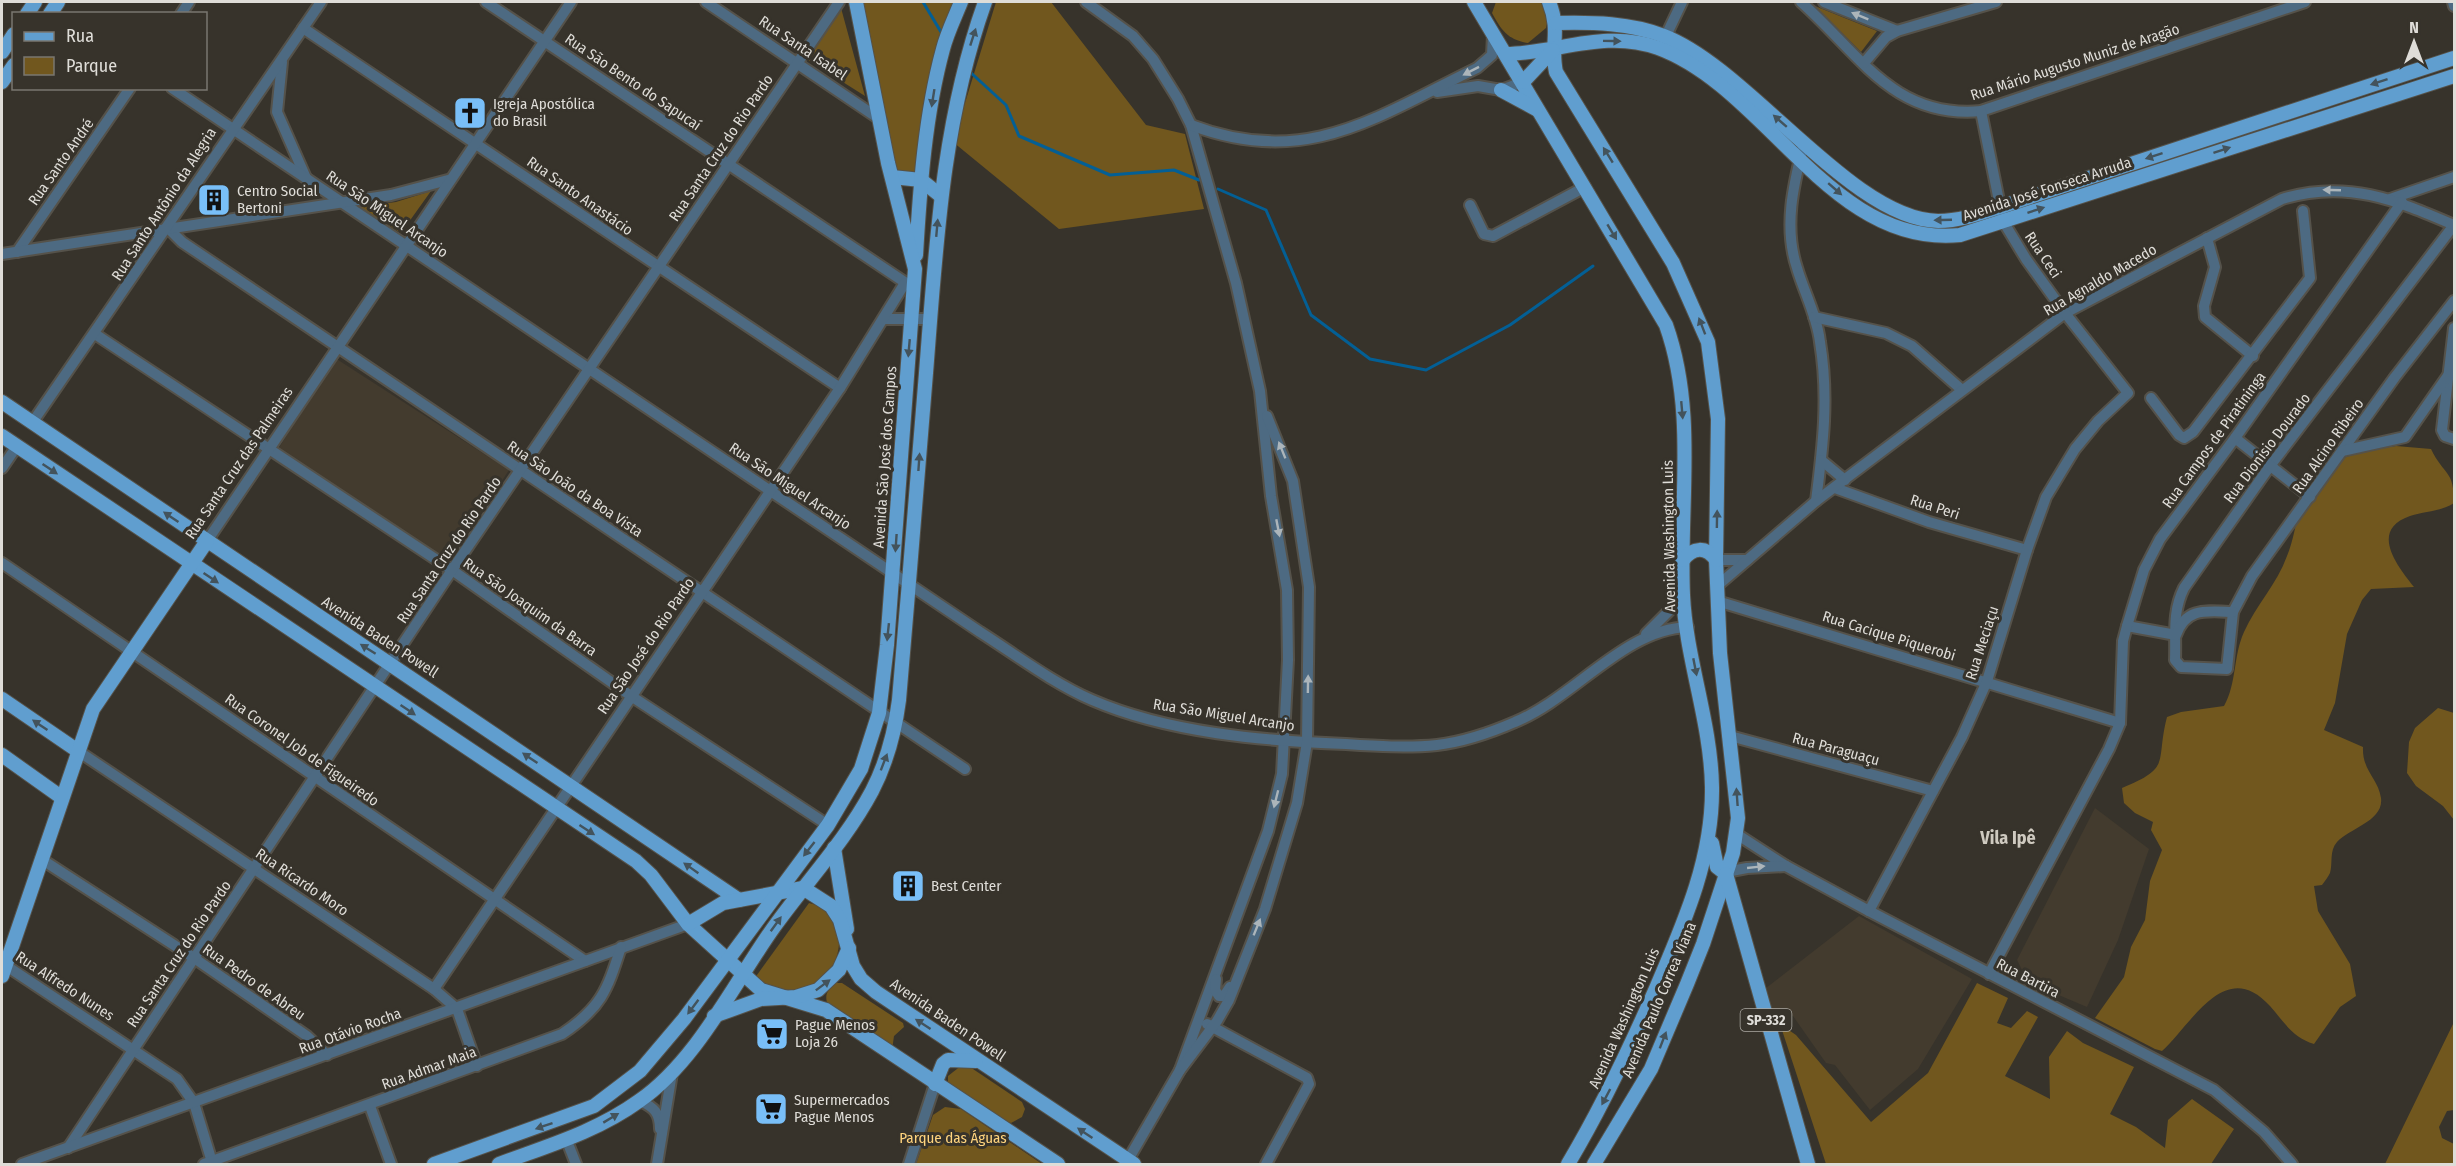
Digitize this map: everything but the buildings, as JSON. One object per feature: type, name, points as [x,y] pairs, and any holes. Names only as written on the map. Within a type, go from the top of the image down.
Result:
[{"type":"main road","name":"Avenida São José dos Campos","points":[[434,1164],[489,1146],[594,1106],[622,1088],[669,1039],[828,825],[861,769],[879,713],[894,573],[912,321],[909,284],[915,269],[892,177],[856,2]]},
{"type":"main road","points":[[915,269],[921,180],[943,47],[961,2]]},
{"type":"main road","points":[[489,1146],[495,1154],[497,1164],[567,1141],[640,1101],[672,1073],[803,888],[849,830],[873,788],[896,724],[929,319],[947,144],[964,66],[985,2]]},
{"type":"main road","points":[[1548,2],[1556,23],[1554,62],[1563,87],[1673,263],[1708,342],[1715,385],[1719,439],[1717,585],[1738,835],[1726,873],[1717,867],[1713,858],[1711,826]]},
{"type":"main road","name":"Avenida Washington Luis","points":[[1477,3],[1661,316],[1673,346],[1680,376],[1685,455],[1683,597],[1708,745],[1712,786],[1711,826],[1694,894],[1668,960],[1608,1094],[1568,1164]]},
{"type":"main road","name":"Avenida José Fonseca Arruda","points":[[1556,23],[1639,28],[1713,81],[1846,199],[1880,220],[1912,232],[1960,235],[2001,214],[2454,58]]},
{"type":"main road","points":[[2,52],[12,37]]},
{"type":"main road","name":"Avenida José Fonseca Arruda","points":[[1506,54],[1543,52],[1584,41],[1663,43],[1704,59],[1855,185],[1886,205],[1915,217],[1936,221],[2001,214],[2454,76]]},
{"type":"main road","points":[[1523,82],[1555,48]]},
{"type":"main road","points":[[2,82],[12,68]]},
{"type":"main road","points":[[1501,90],[1540,111]]},
{"type":"main road","points":[[892,177],[921,180],[941,196]]},
{"type":"main road","name":"Avenida Baden Powell","points":[[2,402],[739,900]]},
{"type":"main road","points":[[2,436],[554,809],[636,861],[651,875],[688,924],[761,990],[826,1010],[1058,1164]]},
{"type":"main road","name":"Rua Santa Cruz das Palmeiras","points":[[3,968],[93,709],[207,541]]},
{"type":"main road","points":[[1683,560],[1688,554],[1699,549],[1707,550],[1716,560]]},
{"type":"main road","points":[[2,699],[78,750]]},
{"type":"main road","points":[[2,755],[61,797]]},
{"type":"main road","points":[[714,1016],[761,999],[807,995],[827,984],[844,963],[850,950],[834,848]]},
{"type":"main road","name":"Avenida Paulo Correa Viana","points":[[1594,1164],[1651,1069],[1703,944],[1726,873]]},
{"type":"main road","name":"SP-332","points":[[1726,873],[1808,1164]]},
{"type":"main road","points":[[688,924],[716,906],[803,888]]},
{"type":"main road","name":"Avenida Baden Powell","points":[[803,888],[831,906],[840,921],[853,966],[861,979],[876,992],[1131,1162]]},
{"type":"main road","points":[[1715,908],[1727,907],[1738,920]]},
{"type":"main road","points":[[935,1084],[943,1064],[948,1060],[981,1061]]},
{"type":"main road","points":[[518,1135],[516,1146],[522,1156]]},
{"type":"street","points":[[37,2],[54,10]]},
{"type":"street","name":"Rua Santo Antônio da Alegria","points":[[32,423],[168,230],[232,129],[321,2]]},
{"type":"street","name":"Rua São Bento do Sapucaí","points":[[486,2],[909,284]]},
{"type":"street","name":"Rua Santa Cruz das Palmeiras","points":[[207,541],[407,245],[448,180],[571,2]]},
{"type":"street","name":"Rua Santa Isabel","points":[[706,2],[882,120]]},
{"type":"street","name":"Rua Santa Cruz do Rio Pardo","points":[[68,1148],[452,570],[839,2]]},
{"type":"street","points":[[1086,2],[1133,36],[1153,59],[1191,125],[1236,282],[1263,408],[1271,496],[1287,590],[1282,774],[1268,831],[1180,1070],[1131,1162]]},
{"type":"street","points":[[1663,43],[1682,2]]},
{"type":"street","name":"Rua Mário Augusto Muniz de Aragão","points":[[1801,2],[1882,81],[1911,100],[1933,110],[1958,113],[1981,111],[2305,2]]},
{"type":"street","points":[[1824,2],[1897,30]]},
{"type":"street","points":[[1864,63],[1886,37],[1897,30],[1996,2]]},
{"type":"street","name":"Rua Santo Anastácio","points":[[303,28],[840,388]]},
{"type":"street","points":[[1191,125],[1239,139],[1295,142],[1354,128],[1488,61],[1494,47],[1492,31]]},
{"type":"street","points":[[283,57],[277,112],[306,178]]},
{"type":"street","points":[[1425,94],[1478,86],[1501,90],[1523,82]]},
{"type":"street","name":"Rua Santo André","points":[[17,252],[128,90]]},
{"type":"street","name":"Rua São Miguel Arcanjo","points":[[175,90],[980,632],[1093,701],[1152,719],[1284,741],[1392,746],[1439,745],[1516,722],[1546,706],[1640,640],[1660,630],[1688,627]]},
{"type":"street","name":"Rua Ceci","points":[[1981,111],[2001,214],[2065,313],[2128,393]]},
{"type":"street","points":[[1804,142],[1790,209],[1790,240],[1796,266],[1814,317],[1825,374],[1826,406],[1816,501]]},
{"type":"street","points":[[2390,199],[2454,177]]},
{"type":"street","points":[[2,254],[344,203],[410,192],[448,180]]},
{"type":"street","points":[[1470,205],[1484,234],[1493,236],[1585,187]]},
{"type":"street","name":"Rua Agnaldo Macedo","points":[[1717,585],[1816,501],[2065,313],[2282,199],[2307,191],[2363,192],[2390,199]]},
{"type":"street","points":[[2390,199],[2454,225]]},
{"type":"street","name":"Rua Campos de Piratininga","points":[[2120,723],[2124,641],[2127,626],[2144,570],[2160,539],[2235,438],[2402,202]]},
{"type":"street","points":[[2151,398],[2172,429],[2179,435],[2188,437],[2253,356],[2310,278],[2303,211]]},
{"type":"street","name":"Rua Dionisio Dourado","points":[[2227,669],[2181,667],[2175,660],[2176,605],[2184,588],[2270,466],[2454,225]]},
{"type":"street","name":"Rua São João da Boa Vista","points":[[168,230],[182,242],[336,347],[965,770]]},
{"type":"street","points":[[2207,238],[2215,267],[2204,306],[2205,317],[2253,356]]},
{"type":"street","name":"Rua São José do Rio Pardo","points":[[434,989],[496,899],[569,785],[909,284]]},
{"type":"street","name":"Rua Alcino Ribeiro","points":[[2227,669],[2233,612],[2252,576],[2454,302]]},
{"type":"street","points":[[1814,317],[1886,333],[1912,346],[1962,390]]},
{"type":"street","points":[[884,319],[912,321],[929,319]]},
{"type":"street","points":[[2454,328],[2442,430],[2445,436],[2454,439]]},
{"type":"street","name":"Rua São Joaquim da Barra","points":[[95,334],[452,570],[631,696],[828,825]]},
{"type":"street","points":[[2342,451],[2405,437],[2449,374]]},
{"type":"street","name":"Rua Meciaçu","points":[[1869,911],[1934,791],[1987,681],[2027,550],[2046,497],[2060,472],[2098,421],[2128,393]]},
{"type":"street","points":[[1180,1070],[1213,1027],[1229,1000],[1265,909],[1297,803],[1307,742],[1309,587],[1304,544],[1293,481],[1263,408]]},
{"type":"street","points":[[2235,438],[2310,497]]},
{"type":"street","points":[[2,468],[16,446]]},
{"type":"street","points":[[1821,460],[1845,480]]},
{"type":"street","points":[[1271,496],[1272,476],[1278,470],[1282,471],[1286,476],[1304,544]]},
{"type":"street","name":"Rua Peri","points":[[1835,488],[1929,522],[2027,550]]},
{"type":"street","points":[[1716,560],[1747,560]]},
{"type":"street","name":"Rua Coronel Job de Figueiredo","points":[[2,563],[585,961]]},
{"type":"street","name":"Rua São Miguel Arcanjo","points":[[1640,640],[1683,597]]},
{"type":"street","name":"Rua Cacique Piquerobi","points":[[1718,601],[2120,723]]},
{"type":"street","points":[[2127,626],[2176,635],[2180,623],[2193,614],[2233,612]]},
{"type":"street","points":[[1989,974],[2109,749],[2120,723]]},
{"type":"street","name":"Rua Paraguaçu","points":[[1730,736],[1934,791]]},
{"type":"street","name":"Rua Ricardo Moro","points":[[78,750],[434,989],[457,1009],[477,1066]]},
{"type":"street","name":"Rua Bartira","points":[[1738,835],[1786,866],[1869,911],[2214,1090],[2264,1132],[2292,1164]]},
{"type":"street","name":"Rua Pedro de Abreu","points":[[41,859],[194,958],[307,1036],[327,1055]]},
{"type":"street","points":[[1726,873],[1747,868],[1786,866]]},
{"type":"street","name":"Rua Otávio Rocha","points":[[22,1164],[688,924]]},
{"type":"street","name":"Rua Admar Maia","points":[[208,1163],[370,1106],[562,1034],[587,1018],[609,984],[621,947]]},
{"type":"street","points":[[1218,967],[1215,986],[1217,994],[1222,997],[1227,994],[1244,962]]},
{"type":"street","name":"Rua Alfredo Nunes","points":[[3,968],[133,1047],[177,1079],[194,1103],[208,1163]]},
{"type":"street","points":[[1199,1020],[1307,1078],[1309,1084],[1266,1164]]},
{"type":"street","points":[[658,1161],[672,1073]]},
{"type":"street","points":[[909,1164],[935,1084]]},
{"type":"street","points":[[640,1101],[655,1108],[659,1116],[658,1161]]},
{"type":"street","points":[[370,1106],[391,1164]]},
{"type":"street","points":[[567,1141],[576,1164]]},
{"type":"shaded area","points":[[335,358],[509,470],[449,562],[277,451]]},
{"type":"shaded area","points":[[2095,808],[2149,849],[2118,940],[2087,1007],[2028,982],[2017,960]]},
{"type":"shaded area","points":[[1859,916],[1972,979],[1918,1069],[1870,1110],[1835,1065],[1826,1063],[1793,1016],[1779,1017],[1772,1013],[1766,988]]},
{"type":"green space","points":[[863,2],[956,2],[917,175],[895,172]]},
{"type":"green space","points":[[996,2],[1051,2],[1146,125],[1185,134],[1204,209],[1059,229],[953,142]]},
{"type":"green space","points":[[1496,2],[1541,2],[1548,18],[1546,28],[1528,43],[1510,37],[1492,13]]},
{"type":"green space","points":[[1815,6],[1877,31],[1861,52]]},
{"type":"green space","points":[[841,8],[865,96],[808,60]]},
{"type":"green space","points":[[431,191],[401,233],[360,207],[396,202]]},
{"type":"green space","points":[[2396,446],[2431,449],[2450,478],[2454,503],[2438,510],[2410,516],[2398,522],[2391,530],[2390,549],[2394,559],[2414,587],[2371,589],[2362,600],[2347,634],[2335,703],[2324,730],[2363,747],[2367,768],[2377,785],[2381,798],[2381,806],[2372,818],[2337,842],[2332,853],[2330,873],[2322,885],[2314,886],[2318,911],[2350,964],[2356,996],[2340,1007],[2314,1044],[2294,1033],[2254,992],[2238,988],[2224,991],[2197,1012],[2162,1051],[2155,1049],[2095,1018],[2124,977],[2131,947],[2145,920],[2150,881],[2162,850],[2151,830],[2153,822],[2135,813],[2124,803],[2122,788],[2149,775],[2159,762],[2167,717],[2181,712],[2224,706],[2231,688],[2244,632],[2283,566],[2306,488],[2326,467],[2338,460],[2367,451]]},
{"type":"green space","points":[[2438,708],[2454,713],[2454,820],[2443,806],[2416,786],[2407,773],[2409,742],[2415,728]]},
{"type":"green space","points":[[809,903],[827,912],[837,927],[839,945],[834,963],[823,979],[806,989],[784,990],[757,979],[757,975]]},
{"type":"green space","points":[[836,983],[842,983],[903,1023],[904,1027],[894,1036],[892,1050],[828,1006],[827,993]]},
{"type":"green space","points":[[1977,983],[2008,998],[1997,1023],[2011,1028],[2027,1011],[2038,1017],[2005,1076],[2050,1099],[2049,1057],[2067,1031],[2083,1043],[2134,1067],[2110,1114],[2136,1127],[2165,1148],[2168,1120],[2192,1099],[2234,1129],[2211,1164],[1826,1164],[1780,1024],[1796,1035],[1871,1122],[1928,1073]]},
{"type":"green space","points":[[2454,1022],[2454,1110],[2447,1111],[2439,1127],[2442,1138],[2454,1144],[2454,1164],[2385,1164]]},
{"type":"green space","points":[[962,1065],[970,1067],[1022,1102],[1025,1109],[1022,1117],[1011,1123],[998,1119],[948,1084],[948,1076]]},
{"type":"green space","name":"Parque das Águas","points":[[945,1107],[961,1109],[1042,1164],[916,1164],[933,1115]]},
{"type":"waterway","points":[[923,2],[941,32]]},
{"type":"waterway","points":[[969,71],[1006,105],[1019,136],[1110,175],[1174,170],[1199,180]]},
{"type":"waterway","points":[[1218,189],[1266,210],[1311,315],[1370,359],[1426,370],[1510,325],[1593,266]]},
{"type":"place","name":"Igreja Apostólica do Brasil","points":[[470,113]]},
{"type":"place","name":"Centro Social Bertoni","points":[[214,200]]},
{"type":"place","name":"Best Center","points":[[908,886]]},
{"type":"place","name":"Pague Menos Loja 26","points":[[772,1034]]},
{"type":"place","name":"Supermercados Pague Menos","points":[[771,1109]]},
{"type":"district","name":"Vila Ipê","points":[[2008,838]]}]
